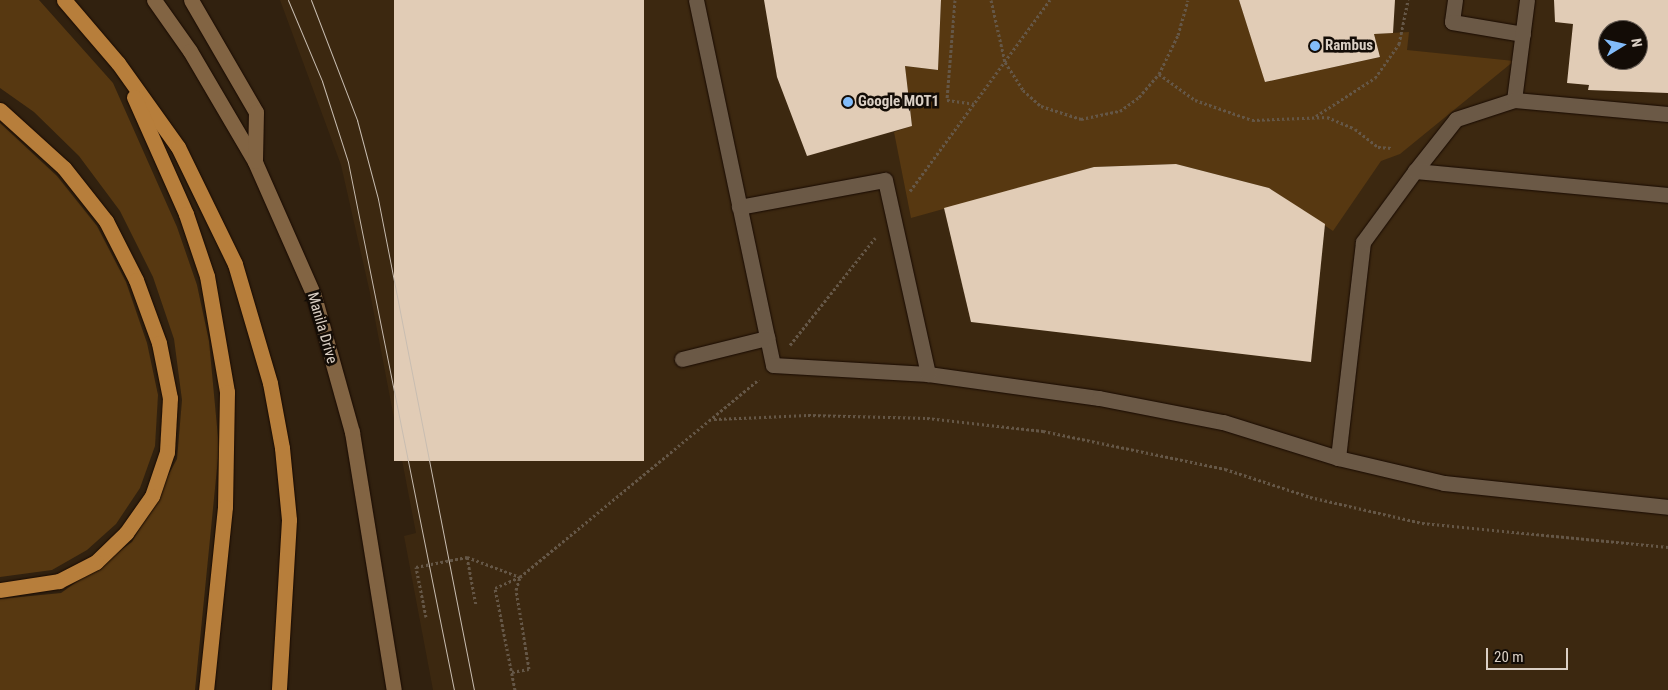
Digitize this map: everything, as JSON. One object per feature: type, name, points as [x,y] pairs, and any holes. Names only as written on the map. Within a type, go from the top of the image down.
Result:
[{"type":"highway","points":[[64,0],[118,63],[178,147],[212,212],[235,264],[270,383],[289,520],[279,690]]},
{"type":"highway","points":[[118,63],[186,214],[220,334],[230,446],[206,690]]},
{"type":"highway","points":[[0,110],[64,168],[106,221],[136,280],[159,343],[170,398],[168,452],[152,496],[126,533],[96,562],[59,581],[0,590]]},
{"type":"main road","name":"Manila Drive","points":[[154,0],[190,51],[255,162],[314,296],[352,432],[394,690]]},
{"type":"main road","points":[[191,0],[256,112],[255,162]]},
{"type":"lane","points":[[696,0],[773,365],[928,374],[1223,422],[1338,458],[1444,483],[1668,507]]},
{"type":"lane","points":[[1455,0],[1452,22],[1523,34]]},
{"type":"lane","points":[[1514,100],[1527,0]]},
{"type":"lane","points":[[1338,458],[1363,242],[1456,119],[1514,100],[1668,114]]},
{"type":"lane","points":[[1415,171],[1668,194]]},
{"type":"lane","points":[[739,207],[885,180],[928,374]]},
{"type":"lane","points":[[682,359],[767,338]]},
{"type":"path","points":[[954,0],[947,100],[975,104]]},
{"type":"path","points":[[992,0],[1005,62],[1023,90],[1060,116],[1100,117],[1120,110],[1159,74],[1178,35],[1188,0]]},
{"type":"path","points":[[1316,116],[1375,78],[1399,44],[1408,0]]},
{"type":"path","points":[[1159,74],[1195,100],[1252,120],[1316,116],[1355,129],[1378,147],[1392,148]]},
{"type":"path","points":[[714,419],[808,415],[927,418],[1043,431],[1225,469],[1310,497],[1422,523],[1668,547]]},
{"type":"path","points":[[467,557],[476,605]]},
{"type":"path","points":[[426,617],[416,567],[467,557],[520,577],[495,588],[515,690]]},
{"type":"path","points":[[512,672],[529,669]]},
{"type":"shaded area","points":[[0,0],[39,0],[113,83],[177,227],[197,285],[209,341],[219,448],[195,690],[0,690],[0,599],[61,593],[132,542],[177,459],[182,400],[174,339],[153,277],[120,211],[79,156],[34,112],[0,88]]},
{"type":"shaded area","points":[[280,0],[1668,0],[1668,690],[433,690],[404,536],[416,533],[370,293],[341,165]]},
{"type":"shaded area","points":[[941,0],[1239,0],[1266,82],[1380,57],[1374,34],[1409,32],[1407,50],[1514,61],[1400,154],[1381,161],[1333,231],[1269,188],[1176,164],[1094,167],[911,218],[894,132],[912,126],[905,66],[938,70]]},
{"type":"shaded area","points":[[0,123],[57,176],[97,226],[126,282],[147,343],[158,395],[155,446],[140,488],[116,524],[87,550],[52,570],[0,577]]},
{"type":"building","points":[[394,0],[644,0],[644,461],[394,461]]},
{"type":"building","name":"Google MOT1","points":[[764,0],[941,0],[938,70],[905,66],[912,126],[807,156],[777,77]]},
{"type":"building","name":"Rambus","points":[[1239,0],[1395,0],[1393,33],[1374,34],[1380,57],[1265,82]]},
{"type":"building","points":[[1554,0],[1668,0],[1668,93],[1588,90],[1589,85],[1567,83],[1573,24],[1555,22]]},
{"type":"building","points":[[1176,164],[1269,188],[1325,224],[1311,362],[971,322],[944,208],[1094,167]]},
{"type":"tram line","points":[[288,0],[322,81],[348,162],[454,690]]},
{"type":"tram line","points":[[311,0],[357,120],[378,199],[474,690]]},
{"type":"place","name":"Rambus","points":[[1315,46]]},
{"type":"place","name":"Google MOT1","points":[[848,102]]}]
